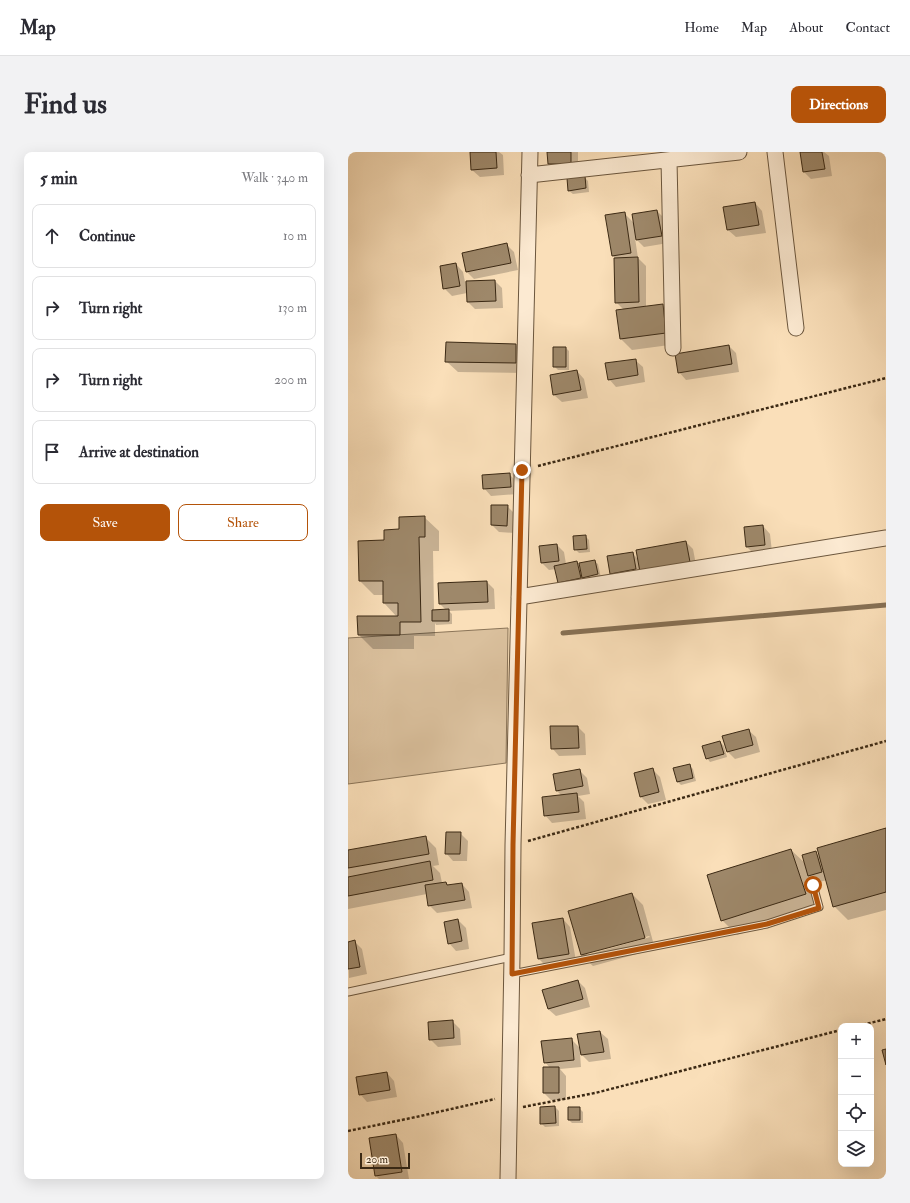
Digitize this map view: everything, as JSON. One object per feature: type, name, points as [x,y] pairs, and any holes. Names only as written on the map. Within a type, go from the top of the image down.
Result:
[{"type":"street","points":[[508,1179],[513,845],[530,152]]},
{"type":"street","points":[[529,175],[739,152]]},
{"type":"street","points":[[775,152],[796,328]]},
{"type":"street","points":[[669,160],[673,348]]},
{"type":"street","points":[[519,597],[886,538]]},
{"type":"lane","points":[[512,974],[767,924],[819,908],[813,885]]},
{"type":"lane","points":[[348,992],[512,957]]},
{"type":"path","points":[[522,470],[886,378]]},
{"type":"path","points":[[513,845],[886,741]]},
{"type":"path","points":[[868,1023],[886,1018]]},
{"type":"path","points":[[348,1131],[416,1117],[509,1103],[548,1104],[838,1031]]},
{"type":"shaded area","points":[[508,628],[506,763],[348,784],[348,638]]},
{"type":"building","points":[[470,152],[496,152],[497,168],[471,170]]},
{"type":"building","points":[[547,152],[571,152],[571,164],[548,164]]},
{"type":"building","points":[[800,152],[822,152],[825,169],[803,172]]},
{"type":"building","points":[[585,176],[586,188],[568,191],[567,178]]},
{"type":"building","points":[[755,202],[759,225],[727,230],[723,207]]},
{"type":"building","points":[[657,210],[662,236],[636,240],[632,214]]},
{"type":"building","points":[[625,212],[631,253],[612,256],[605,215]]},
{"type":"building","points":[[507,243],[511,263],[466,272],[462,253]]},
{"type":"building","points":[[638,257],[639,302],[615,303],[614,258]]},
{"type":"building","points":[[456,263],[460,286],[443,289],[440,266]]},
{"type":"building","points":[[495,280],[496,301],[467,302],[466,281]]},
{"type":"building","points":[[663,304],[666,333],[620,339],[616,310]]},
{"type":"building","points":[[446,342],[516,344],[516,363],[445,362]]},
{"type":"building","points":[[729,345],[732,364],[678,373],[675,354]]},
{"type":"building","points":[[553,347],[566,347],[566,367],[553,367]]},
{"type":"building","points":[[636,359],[638,375],[608,380],[605,363]]},
{"type":"building","points":[[577,370],[581,390],[553,395],[550,375]]},
{"type":"building","points":[[510,473],[511,487],[483,489],[482,475]]},
{"type":"building","points":[[491,505],[508,505],[507,526],[491,525]]},
{"type":"building","points":[[425,516],[425,537],[419,537],[421,622],[400,622],[400,635],[358,635],[357,616],[398,616],[398,603],[383,603],[383,581],[359,581],[358,541],[384,540],[384,530],[399,529],[399,517]]},
{"type":"building","points":[[763,525],[765,545],[746,547],[744,527]]},
{"type":"building","points":[[586,535],[587,549],[574,550],[573,536]]},
{"type":"building","points":[[686,541],[690,562],[640,572],[636,550]]},
{"type":"building","points":[[557,544],[559,561],[541,563],[539,546]]},
{"type":"building","points":[[633,552],[636,569],[610,574],[607,556]]},
{"type":"building","points":[[595,560],[598,574],[582,578],[579,563]]},
{"type":"building","points":[[577,561],[581,578],[558,583],[554,566]]},
{"type":"building","points":[[487,581],[488,602],[439,604],[438,583]]},
{"type":"building","points":[[449,609],[449,621],[432,621],[432,610]]},
{"type":"building","points":[[550,726],[578,726],[579,748],[551,749]]},
{"type":"building","points":[[749,729],[753,745],[727,752],[722,736]]},
{"type":"building","points":[[720,741],[724,754],[706,759],[702,746]]},
{"type":"building","points":[[690,764],[693,778],[677,782],[673,768]]},
{"type":"building","points":[[653,768],[659,792],[640,797],[634,773]]},
{"type":"building","points":[[580,769],[583,786],[556,791],[553,774]]},
{"type":"building","points":[[577,793],[579,812],[544,816],[542,797]]},
{"type":"building","points":[[886,828],[886,892],[833,907],[817,848]]},
{"type":"building","points":[[446,832],[461,832],[460,854],[445,854]]},
{"type":"building","points":[[426,836],[429,854],[348,868],[348,850]]},
{"type":"building","points":[[791,849],[806,894],[721,921],[707,875]]},
{"type":"building","points":[[816,851],[822,872],[808,876],[802,855]]},
{"type":"building","points":[[430,861],[433,880],[348,896],[348,877]]},
{"type":"building","points":[[446,882],[447,885],[462,883],[465,900],[428,906],[425,885]]},
{"type":"building","points":[[632,893],[645,938],[581,955],[568,911]]},
{"type":"building","points":[[563,918],[569,954],[538,959],[532,923]]},
{"type":"building","points":[[458,919],[462,941],[448,944],[444,922]]},
{"type":"building","points":[[355,940],[360,967],[348,969],[348,942]]},
{"type":"building","points":[[578,980],[583,999],[548,1009],[542,990]]},
{"type":"building","points":[[453,1020],[454,1038],[429,1040],[428,1022]]},
{"type":"building","points":[[600,1031],[604,1052],[581,1055],[577,1034]]},
{"type":"building","points":[[572,1038],[574,1060],[544,1063],[541,1041]]},
{"type":"building","points":[[886,1049],[886,1065],[882,1050]]},
{"type":"building","points":[[543,1067],[559,1067],[559,1093],[543,1093]]},
{"type":"building","points":[[387,1072],[390,1090],[359,1095],[356,1077]]},
{"type":"building","points":[[555,1106],[556,1123],[540,1124],[540,1107]]},
{"type":"building","points":[[568,1107],[580,1107],[580,1120],[568,1120]]},
{"type":"building","points":[[396,1134],[402,1172],[375,1176],[369,1138]]},
{"type":"waterway","points":[[563,633],[886,605]]},
{"type":"route","points":[[522,470],[513,845],[512,974],[767,924],[819,908],[813,885]]}]
